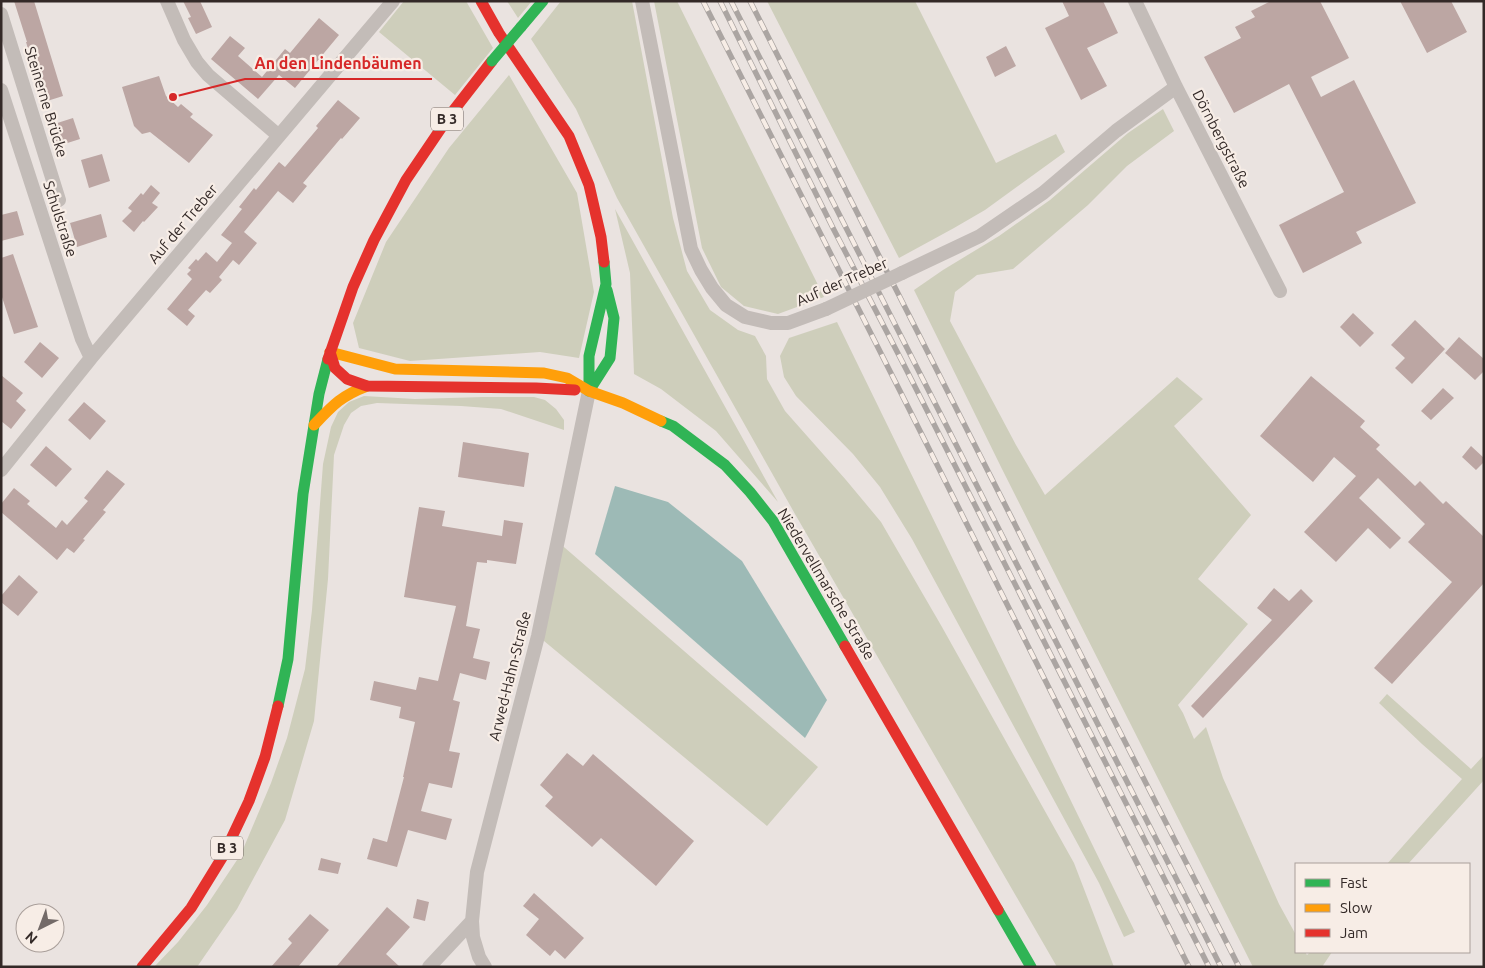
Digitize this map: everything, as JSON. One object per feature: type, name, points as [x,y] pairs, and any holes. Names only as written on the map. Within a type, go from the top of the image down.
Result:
[{"type":"main road","points":[[481,1],[499,33],[569,136],[588,185],[601,237],[606,284],[614,318],[610,358],[589,390]]},
{"type":"main road","name":"B 3","points":[[142,967],[191,908],[223,856],[249,801],[265,757],[288,659],[303,494],[319,394],[330,352],[356,279],[374,240],[406,180],[450,116],[492,61],[542,1]]},
{"type":"main road","points":[[589,390],[589,356],[606,284]]},
{"type":"main road","points":[[330,352],[395,369],[544,373],[567,378],[589,390]]},
{"type":"main road","points":[[330,352],[335,368],[346,379],[367,386],[589,390]]},
{"type":"main road","points":[[314,425],[336,402],[351,392],[367,386]]},
{"type":"main road","name":"Niedervellmarsche Straße","points":[[589,390],[673,426],[725,466],[750,492],[773,521],[1031,967]]},
{"type":"street","points":[[167,1],[184,40],[197,62],[208,75],[278,136]]},
{"type":"street","name":"Auf der Treber","points":[[1,470],[91,358],[393,1]]},
{"type":"street","name":"Auf der Treber","points":[[642,1],[691,249],[712,288],[726,305],[745,318],[771,323],[788,323],[826,309],[980,236],[1035,198],[1116,130],[1176,87]]},
{"type":"street","name":"Dörnbergstraße","points":[[1135,1],[1176,87],[1280,290]]},
{"type":"street","name":"Steinerne Brücke","points":[[1,14],[59,200]]},
{"type":"street","name":"Schulstraße","points":[[1,90],[82,339],[91,358]]},
{"type":"street","name":"Arwed-Hahn-Straße","points":[[485,967],[479,957],[473,937],[472,921],[477,872],[486,831],[538,636],[589,390]]},
{"type":"street","points":[[429,967],[472,921]]},
{"type":"green space","points":[[404,1],[466,1],[493,48],[455,95],[379,32]]},
{"type":"green space","points":[[507,1],[532,1],[518,18]]},
{"type":"green space","points":[[561,1],[632,1],[673,218],[687,271],[710,310],[738,330],[755,336],[766,356],[767,379],[785,411],[881,522],[1074,863],[1114,967],[1057,967],[795,514],[617,198],[576,109],[531,39]]},
{"type":"green space","points":[[654,1],[677,1],[824,297],[778,314],[744,306],[721,287],[702,248]]},
{"type":"green space","points":[[767,1],[915,1],[996,163],[1056,134],[1065,152],[985,210],[899,258]]},
{"type":"green space","points":[[509,75],[577,193],[594,292],[579,358],[540,352],[410,361],[359,348],[353,323],[386,242],[449,148]]},
{"type":"green space","points":[[1163,109],[1174,131],[1127,166],[1088,205],[1013,269],[977,275],[955,292],[950,321],[1045,495],[1177,377],[1203,399],[1174,426],[1251,515],[1198,579],[1248,624],[1178,705],[1194,739],[1206,727],[1223,778],[1279,904],[1295,933],[1295,953],[1306,953],[1307,955],[1309,953],[1331,953],[1322,967],[1253,967],[914,290],[999,236],[1050,200],[1128,133]]},
{"type":"green space","points":[[615,209],[778,502],[716,431],[661,389],[634,374],[630,273]]},
{"type":"green space","points":[[837,322],[1135,932],[1124,937],[1099,883],[912,539],[880,487],[853,454],[796,396],[784,377],[780,356],[789,338]]},
{"type":"green space","points":[[364,396],[415,399],[534,397],[545,400],[556,409],[564,420],[564,430],[501,409],[377,403],[361,406],[351,413],[344,425],[334,455],[328,579],[314,721],[285,820],[237,909],[197,967],[154,967],[178,942],[207,905],[241,854],[271,783],[287,738],[305,669],[312,610],[323,464],[331,427],[338,412],[349,402]]},
{"type":"green space","points":[[557,541],[818,767],[767,826],[538,636]]},
{"type":"green space","points":[[1387,694],[1471,769],[1484,755],[1484,780],[1409,863],[1388,863],[1462,779],[1379,703]]},
{"type":"water","points":[[615,486],[668,502],[742,561],[827,700],[805,738],[595,554]]},
{"type":"building","points":[[14,1],[34,1],[63,96],[44,102]]},
{"type":"building","points":[[183,1],[200,1],[212,27],[196,34],[188,18],[191,17]]},
{"type":"building","points":[[1062,1],[1103,1],[1118,33],[1087,48],[1107,86],[1081,100],[1045,28],[1069,16]]},
{"type":"building","points":[[1271,1],[1320,1],[1349,58],[1311,77],[1321,97],[1354,80],[1416,203],[1356,232],[1362,243],[1303,273],[1279,225],[1344,192],[1289,84],[1234,113],[1204,57],[1241,38],[1235,27],[1255,17],[1251,11]]},
{"type":"building","points":[[1400,1],[1451,1],[1467,32],[1427,53]]},
{"type":"building","points":[[319,18],[339,35],[295,88],[279,75],[258,99],[211,59],[230,36],[245,48],[238,56],[262,77],[285,49],[290,53]]},
{"type":"building","points":[[1006,46],[1016,66],[995,77],[986,57]]},
{"type":"building","points":[[159,76],[166,96],[178,107],[181,104],[193,114],[190,117],[213,135],[189,163],[150,132],[142,134],[134,126],[122,87]]},
{"type":"building","points":[[338,100],[360,118],[303,183],[307,186],[293,203],[278,191],[244,232],[257,243],[239,265],[233,260],[219,277],[222,280],[210,293],[206,290],[188,310],[195,316],[187,326],[167,309],[192,279],[187,274],[191,270],[188,268],[206,252],[217,262],[232,243],[221,235],[242,209],[239,207],[279,162],[285,167],[318,128],[316,126]]},
{"type":"building","points":[[73,118],[80,139],[58,146],[51,125]]},
{"type":"building","points":[[102,154],[110,181],[89,188],[81,160]]},
{"type":"building","points":[[151,185],[160,193],[152,203],[158,207],[134,232],[122,221],[132,211],[128,208]]},
{"type":"building","points":[[17,211],[24,235],[1,241],[1,215]]},
{"type":"building","points":[[101,214],[107,237],[77,247],[70,223]]},
{"type":"building","points":[[13,254],[38,327],[14,334],[1,294],[1,258]]},
{"type":"building","points":[[1353,313],[1374,333],[1360,347],[1340,327]]},
{"type":"building","points":[[1415,320],[1445,349],[1412,384],[1395,368],[1405,358],[1391,345]]},
{"type":"building","points":[[1459,337],[1484,359],[1484,371],[1475,380],[1445,353]]},
{"type":"building","points":[[40,342],[59,358],[42,378],[24,362]]},
{"type":"building","points":[[1,375],[23,393],[16,401],[26,410],[11,429],[1,421]]},
{"type":"building","points":[[1311,376],[1365,421],[1360,427],[1380,445],[1376,449],[1415,486],[1420,481],[1443,504],[1446,501],[1484,537],[1484,583],[1392,684],[1374,668],[1452,582],[1408,542],[1425,524],[1378,478],[1359,498],[1401,538],[1390,549],[1368,528],[1336,562],[1304,532],[1356,476],[1334,457],[1313,482],[1260,436]]},
{"type":"building","points":[[1443,388],[1454,398],[1431,420],[1421,411]]},
{"type":"building","points":[[84,402],[106,421],[90,440],[68,420]]},
{"type":"building","points":[[463,442],[529,453],[524,487],[458,477]]},
{"type":"building","points":[[46,446],[72,469],[56,487],[30,465]]},
{"type":"building","points":[[1471,446],[1484,458],[1484,462],[1476,470],[1462,457]]},
{"type":"building","points":[[107,470],[125,484],[103,510],[106,512],[83,539],[85,540],[74,553],[67,548],[57,560],[1,512],[1,504],[14,488],[30,501],[27,504],[56,528],[62,520],[67,525],[88,501],[84,498]]},
{"type":"building","points":[[419,507],[445,511],[442,526],[502,536],[504,520],[523,523],[516,564],[487,560],[487,563],[477,562],[466,626],[480,629],[473,658],[490,662],[486,680],[460,673],[453,700],[460,702],[449,751],[460,753],[452,788],[429,783],[421,811],[452,819],[446,840],[408,830],[397,867],[367,859],[373,838],[387,842],[404,777],[415,722],[399,718],[401,707],[370,700],[374,681],[416,690],[419,677],[438,681],[456,606],[404,597]]},
{"type":"building","points":[[19,575],[38,592],[18,616],[1,602],[1,596]]},
{"type":"building","points":[[1274,588],[1289,601],[1301,589],[1313,601],[1203,718],[1191,706],[1272,620],[1257,608]]},
{"type":"building","points":[[567,753],[583,766],[593,754],[694,841],[656,886],[601,838],[592,847],[545,806],[553,797],[540,785]]},
{"type":"building","points":[[321,858],[341,863],[338,874],[318,870]]},
{"type":"building","points":[[534,893],[584,938],[565,959],[555,950],[550,956],[526,935],[539,919],[523,906]]},
{"type":"building","points":[[417,899],[429,902],[425,921],[413,918]]},
{"type":"building","points":[[387,907],[410,927],[386,954],[400,967],[336,967]]},
{"type":"building","points":[[310,914],[329,930],[298,967],[271,967],[292,943],[288,939]]},
{"type":"railway","points":[[703,1],[1189,967]]},
{"type":"railway","points":[[720,1],[834,230],[1209,967]]},
{"type":"railway","points":[[731,1],[1221,967]]},
{"type":"railway","points":[[750,1],[1239,967]]},
{"type":"traffic: fast","points":[[521,27],[543,1]]},
{"type":"traffic: fast","points":[[492,61],[521,27]]},
{"type":"traffic: fast","points":[[589,391],[589,356],[606,284],[604,262]]},
{"type":"traffic: fast","points":[[589,391],[610,358],[614,318],[607,290]]},
{"type":"traffic: fast","points":[[278,706],[288,659],[303,494],[319,394],[328,359]]},
{"type":"traffic: fast","points":[[661,421],[673,426],[725,465],[750,492],[773,521],[845,646]]},
{"type":"traffic: fast","points":[[998,910],[1031,967]]},
{"type":"traffic: slow","points":[[330,352],[395,369],[544,373],[567,378],[589,391],[623,403],[661,421]]},
{"type":"traffic: slow","points":[[314,425],[338,402],[367,386]]},
{"type":"traffic: jam","points":[[481,1],[499,33],[569,136],[589,185],[601,237],[604,262]]},
{"type":"traffic: jam","points":[[328,359],[353,287],[374,240],[406,180],[450,115],[492,61]]},
{"type":"traffic: jam","points":[[330,352],[335,368],[347,379],[367,386],[575,390]]},
{"type":"traffic: jam","points":[[845,646],[998,910]]},
{"type":"traffic: jam","points":[[142,967],[191,908],[223,856],[249,801],[265,757],[278,706]]},
{"type":"place","name":"An den Lindenbäumen","points":[[173,97]]}]
